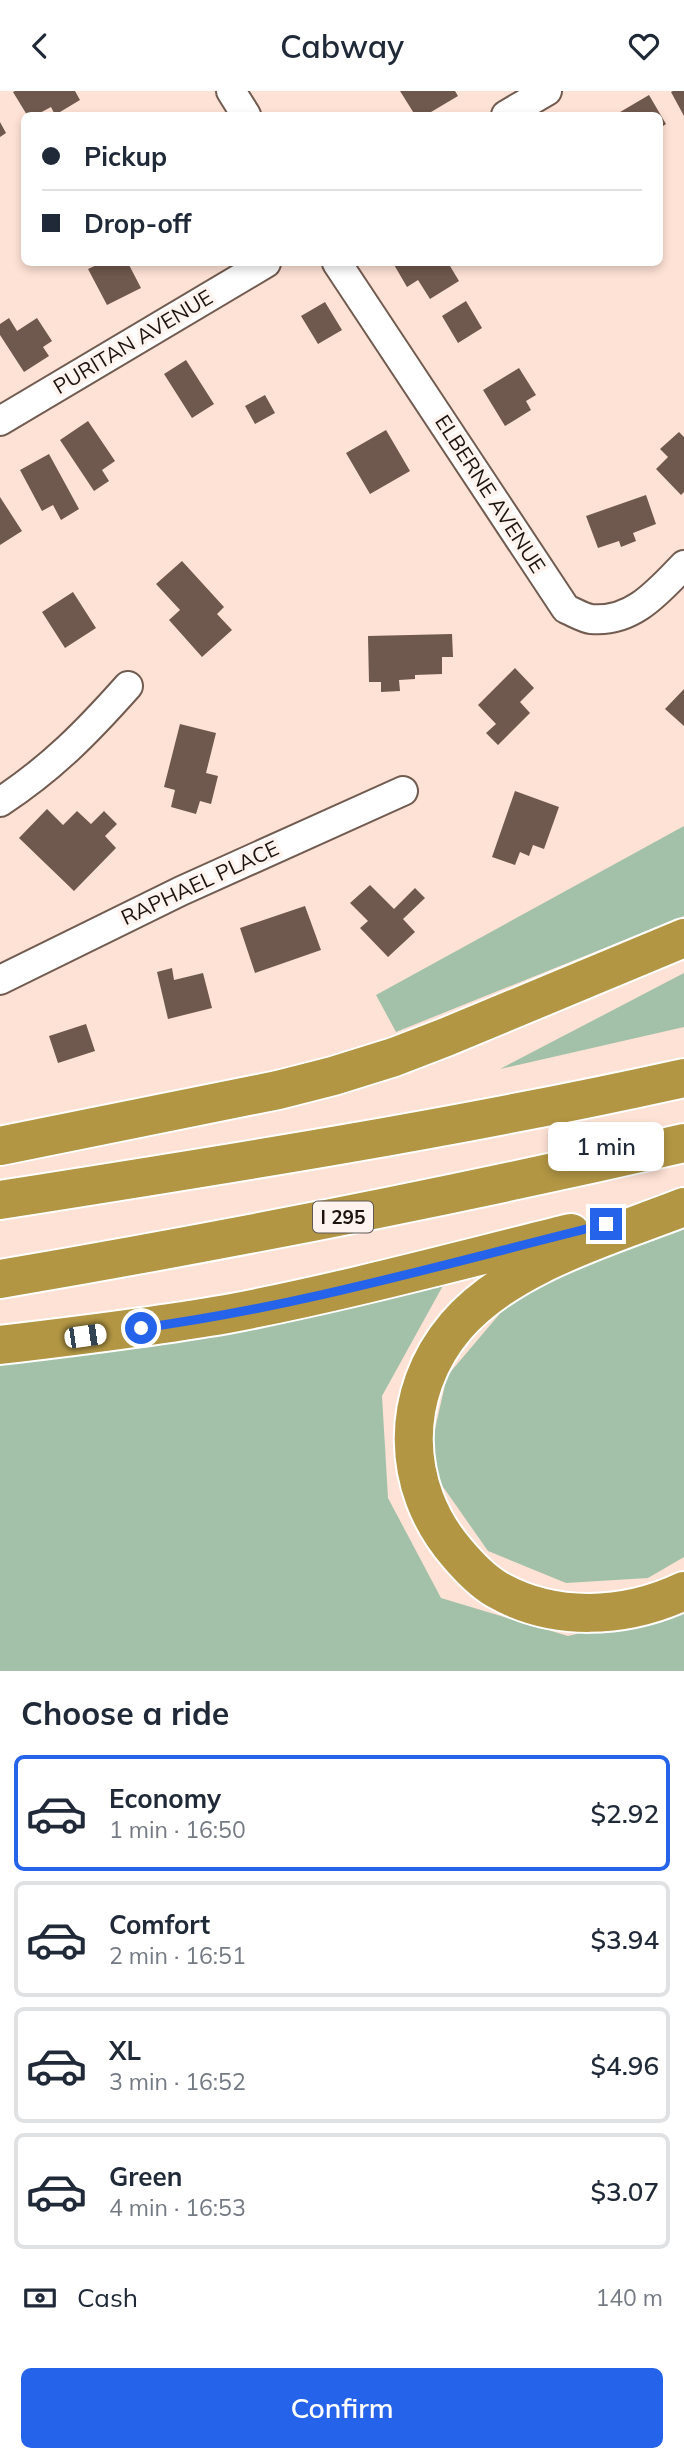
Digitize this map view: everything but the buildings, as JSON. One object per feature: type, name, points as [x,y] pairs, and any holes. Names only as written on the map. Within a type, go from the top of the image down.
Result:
[{"type":"highway","points":[[0,1146],[278,1090],[333,1076],[446,1037],[684,938]]},
{"type":"highway","points":[[0,1200],[450,1126],[684,1078]]},
{"type":"highway","name":"I 295","points":[[0,1279],[328,1220],[684,1143]]},
{"type":"highway","points":[[0,1345],[156,1326],[267,1306],[348,1289],[684,1206]]},
{"type":"highway","points":[[684,1206],[557,1257],[498,1288],[477,1305],[457,1324],[440,1347],[429,1370],[415,1411],[413,1457],[417,1481],[437,1527],[465,1562],[495,1588],[547,1609],[593,1613],[635,1608],[684,1591]]},
{"type":"street","points":[[231,91],[244,112]]},
{"type":"street","points":[[511,112],[547,91]]},
{"type":"street","name":"PURITAN AVENUE","points":[[0,421],[261,266]]},
{"type":"street","name":"ELBERNE AVENUE","points":[[339,266],[566,609],[589,619],[611,618],[635,610],[659,591],[684,565]]},
{"type":"street","points":[[0,803],[53,764],[83,737],[128,686]]},
{"type":"street","name":"RAPHAEL PLACE","points":[[0,980],[181,891],[402,791]]},
{"type":"green space","points":[[684,826],[684,916],[396,1032],[376,995]]},
{"type":"green space","points":[[684,973],[684,1027],[500,1069]]},
{"type":"green space","points":[[684,1224],[684,1557],[648,1578],[566,1583],[488,1551],[427,1464],[447,1376],[526,1283]]},
{"type":"green space","points":[[445,1282],[382,1396],[388,1498],[441,1598],[568,1636],[684,1608],[684,1671],[0,1671],[0,1354]]},
{"type":"route","points":[[141,1328],[348,1289],[606,1224]]}]
